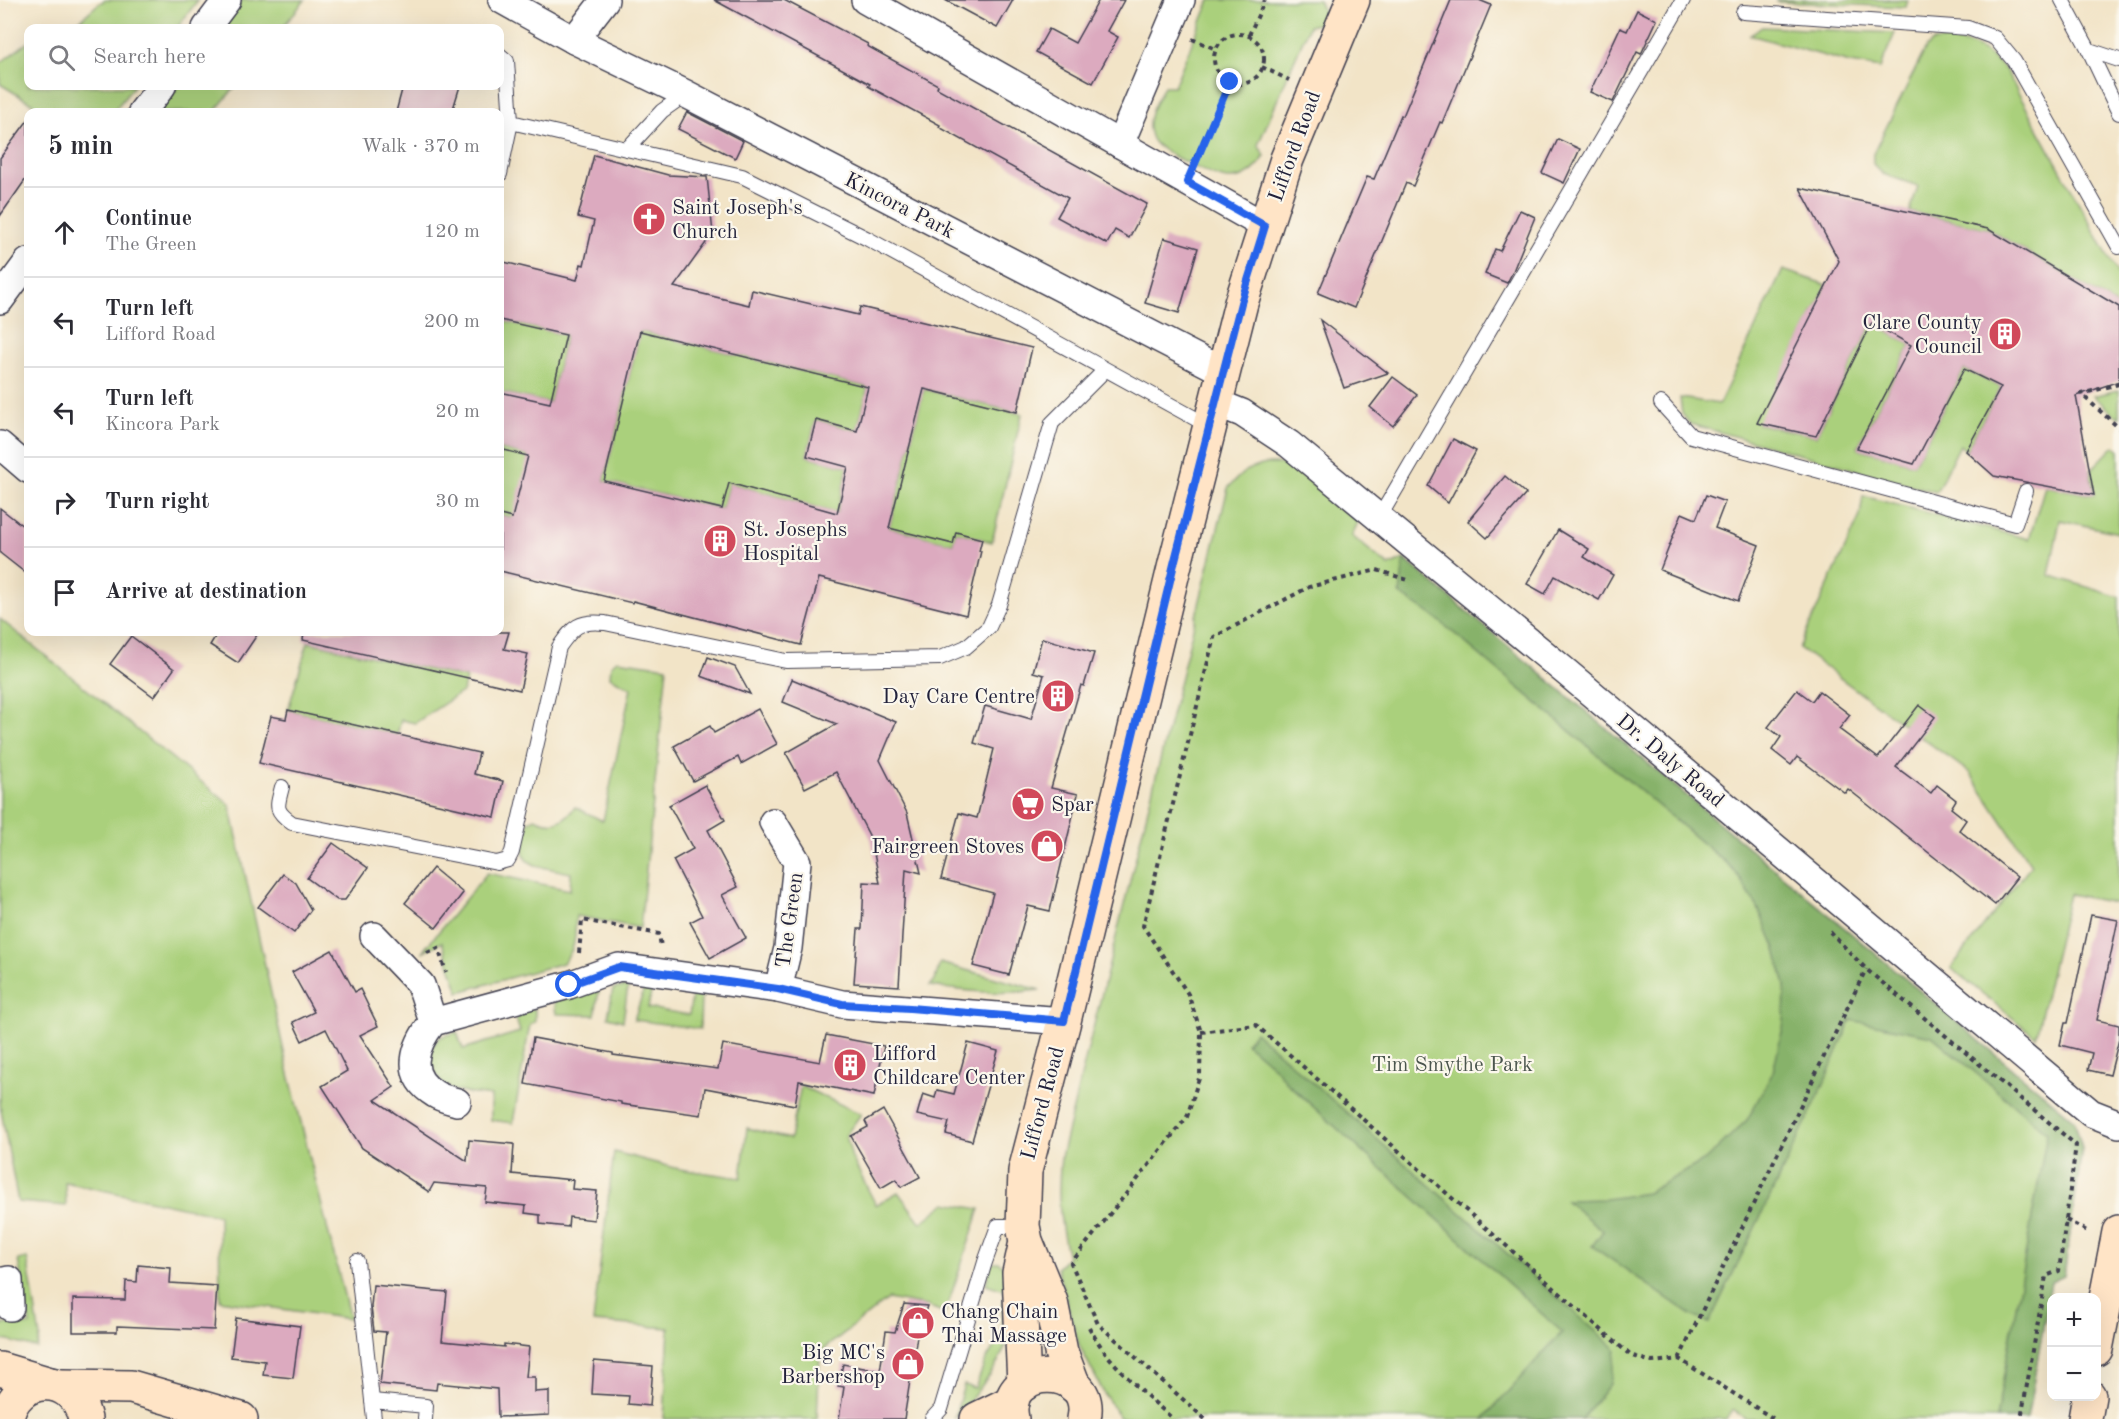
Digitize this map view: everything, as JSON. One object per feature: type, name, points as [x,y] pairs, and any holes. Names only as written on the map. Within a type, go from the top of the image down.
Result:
[{"type":"main road","name":"Lifford Road","points":[[1016,1402],[1019,1273],[1025,1233],[1025,1171],[1064,1021],[1174,564],[1241,303],[1287,159],[1353,0]]},
{"type":"main road","points":[[2097,1347],[2115,1273],[2119,1232]]},
{"type":"main road","name":"Lifford Road","points":[[1025,1233],[1051,1302],[1061,1352],[1086,1407]]},
{"type":"main road","points":[[0,1369],[54,1384],[74,1395],[82,1408],[85,1419]]},
{"type":"main road","points":[[976,1419],[1016,1402],[1034,1378],[1045,1375],[1066,1379],[1086,1407]]},
{"type":"main road","points":[[5,1412],[17,1397],[30,1388],[54,1384],[131,1387],[241,1419]]},
{"type":"main road","points":[[2085,1419],[2088,1401]]},
{"type":"street","points":[[209,24],[227,0]]},
{"type":"street","name":"Kincora Park","points":[[502,0],[574,40],[686,94],[1224,372]]},
{"type":"street","points":[[574,40],[605,0]]},
{"type":"street","points":[[865,0],[1265,226]]},
{"type":"street","points":[[1120,144],[1181,0]]},
{"type":"street","points":[[145,108],[159,90]]},
{"type":"street","points":[[0,300],[24,267]]},
{"type":"street","name":"Dr. Daly Road","points":[[1214,415],[1242,413],[1289,444],[1566,672],[2091,1113],[2119,1124]]},
{"type":"street","points":[[0,445],[24,466]]},
{"type":"street","name":"The Green","points":[[773,822],[797,862],[788,948],[778,989]]},
{"type":"street","points":[[374,936],[421,985],[433,1022],[420,1038],[414,1056],[419,1078],[435,1094],[457,1102]]},
{"type":"street","name":"The Green","points":[[433,1022],[569,985],[619,967],[778,989],[842,1004],[1064,1021]]},
{"type":"street","points":[[0,1282],[9,1280],[10,1307]]},
{"type":"lane","points":[[1379,518],[1683,0]]},
{"type":"lane","points":[[2062,0],[2119,113]]},
{"type":"lane","points":[[1743,12],[1968,28],[1995,38],[2014,61],[2119,247]]},
{"type":"lane","points":[[2089,50],[2119,60]]},
{"type":"lane","points":[[504,59],[507,61],[511,122],[504,155]]},
{"type":"lane","points":[[627,149],[662,111],[686,94]]},
{"type":"lane","points":[[511,122],[742,176],[867,239],[1106,370],[1214,415]]},
{"type":"lane","points":[[282,787],[277,807],[280,815],[292,823],[497,863],[508,860],[512,852],[559,647],[573,628],[590,621],[605,623],[786,661],[940,658],[966,647],[989,627],[999,605],[1052,423],[1106,370]]},
{"type":"lane","points":[[1661,403],[1691,436],[2015,524],[2026,491]]},
{"type":"lane","points":[[932,1419],[941,1409],[984,1262],[998,1226],[1025,1233]]},
{"type":"lane","points":[[357,1261],[374,1419]]},
{"type":"lane","points":[[372,1401],[426,1406],[425,1419]]},
{"type":"path","points":[[1249,36],[1265,0]]},
{"type":"path","points":[[1234,34],[1249,36],[1258,42],[1263,50],[1263,67],[1254,79],[1243,84],[1230,82],[1217,71],[1214,61],[1216,49],[1224,38],[1234,34]]},
{"type":"path","points":[[1187,182],[1230,82]]},
{"type":"path","points":[[2119,384],[2081,394],[2119,428]]},
{"type":"path","points":[[1064,1268],[1071,1263],[1187,1117],[1200,1075],[1201,1032],[1188,994],[1143,926],[1214,637],[1308,587],[1377,570],[1420,584]]},
{"type":"path","points":[[574,962],[579,953],[582,921],[659,934],[663,956],[696,976]]},
{"type":"path","points":[[1829,930],[1866,969],[2076,1145],[2059,1271],[2046,1276],[2021,1419]]},
{"type":"path","points":[[396,960],[418,957],[438,948],[448,978]]},
{"type":"path","points":[[1678,1359],[1866,969]]},
{"type":"path","points":[[1201,1032],[1256,1025],[1630,1355],[1652,1362],[1678,1359],[1774,1419]]},
{"type":"path","points":[[1071,1263],[1098,1324],[1205,1419]]},
{"type":"path","points":[[1085,1319],[1106,1354],[1128,1379],[1173,1419]]},
{"type":"green space","points":[[105,0],[198,0],[180,24],[69,24],[80,20]]},
{"type":"green space","points":[[242,0],[305,0],[285,24],[224,24]]},
{"type":"green space","points":[[1210,0],[1319,0],[1325,15],[1322,23],[1309,26],[1258,145],[1265,156],[1250,173],[1234,179],[1222,178],[1166,152],[1153,141],[1149,129],[1154,107],[1164,86],[1174,86]]},
{"type":"green space","points":[[1776,0],[1908,0],[1906,7]]},
{"type":"green space","points":[[1762,27],[1895,33],[1880,68],[1850,63],[1750,35]]},
{"type":"green space","points":[[1948,40],[1979,48],[2005,69],[2119,276],[2119,307],[1988,229],[1910,212],[1918,186],[1883,174],[1873,164],[1873,154],[1926,48],[1934,41]]},
{"type":"green space","points":[[24,45],[24,90],[131,90],[116,108],[39,108],[0,84],[0,63]]},
{"type":"green space","points":[[175,90],[233,90],[217,108],[162,108]]},
{"type":"green space","points":[[1783,270],[1827,285],[1758,424],[1816,436],[1872,323],[1911,345],[1857,448],[1914,464],[1964,369],[2001,387],[1966,451],[1960,445],[1936,492],[1690,424],[1682,414],[1680,398],[1719,404]]},
{"type":"green space","points":[[504,321],[566,335],[550,403],[504,393]]},
{"type":"green space","points":[[640,331],[868,387],[857,431],[816,420],[807,456],[848,467],[837,513],[729,483],[722,509],[604,481]]},
{"type":"green space","points":[[924,389],[1022,414],[992,542],[956,532],[953,544],[889,528]]},
{"type":"green space","points":[[2119,390],[2119,418],[2093,396]]},
{"type":"green space","points":[[2114,446],[2119,451],[2119,533],[2060,520],[2049,575],[2119,597],[2119,904],[2069,894],[2036,1037],[1951,968],[2031,865],[1970,773],[1799,648],[1860,516],[1863,496],[2029,539],[2045,486],[2094,495],[2090,471]]},
{"type":"green space","points":[[504,450],[528,456],[521,520],[504,516]]},
{"type":"green space","name":"Tim Smythe Park","points":[[1267,464],[1288,464],[1358,522],[1352,536],[1389,566],[1404,559],[2074,1120],[2082,1148],[2064,1276],[2051,1282],[2049,1293],[2047,1293],[2047,1305],[2027,1419],[1746,1419],[1733,1410],[1726,1419],[1120,1418],[1105,1395],[1079,1345],[1057,1268],[1068,1257],[1060,1208],[1061,1157],[1228,488],[1237,478],[1254,467]]},
{"type":"green space","points":[[1404,559],[2074,1120],[2082,1148],[2064,1276],[2051,1282],[2049,1293],[2047,1293],[2047,1305],[2027,1419],[1996,1419],[2047,1133],[1932,1036],[1851,1020],[1820,1093],[1709,1323],[1693,1316],[1592,1246],[1603,1231],[1565,1200],[1606,1199],[1647,1193],[1705,1160],[1747,1120],[1773,1072],[1784,1023],[1785,985],[1775,946],[1757,906],[1734,870],[1436,618],[1400,594]]},
{"type":"green space","points":[[0,619],[230,805],[287,1066],[350,1319],[220,1300],[219,1215],[65,1182],[66,1206],[18,1202],[0,1105]]},
{"type":"green space","points":[[308,642],[466,678],[463,691],[415,723],[401,720],[397,735],[288,710]]},
{"type":"green space","points":[[617,660],[667,667],[640,928],[576,916],[573,946],[563,963],[459,992],[442,942],[422,952],[487,873],[570,890],[571,873],[537,866],[526,860],[523,852],[528,822],[535,818],[541,821],[558,822],[575,807],[603,821],[631,688],[610,677],[611,665]]},
{"type":"green space","points":[[940,963],[1040,990],[985,992],[930,986],[935,980]]},
{"type":"green space","points":[[628,986],[623,1021],[608,1017],[613,989]]},
{"type":"green space","points":[[645,986],[652,988],[648,1008],[689,1015],[692,995],[701,995],[700,1029],[634,1020]]},
{"type":"green space","points":[[599,990],[595,1015],[556,1014],[554,1000]]},
{"type":"green space","points":[[535,1008],[535,1022],[530,1024],[513,1123],[491,1120],[491,1096],[453,1090],[441,1081],[431,1059],[434,1044],[439,1038],[457,1032],[463,1049],[520,1032],[515,1015]]},
{"type":"green space","points":[[1255,1032],[1616,1349],[1610,1384],[1582,1419],[1483,1419],[1562,1332],[1287,1083],[1274,1067],[1246,1043]]},
{"type":"green space","points":[[801,1086],[861,1114],[846,1135],[852,1158],[876,1205],[898,1192],[921,1223],[946,1203],[980,1209],[945,1313],[927,1306],[888,1299],[820,1352],[817,1419],[664,1419],[669,1328],[593,1322],[614,1152],[679,1169],[741,1178],[747,1128],[790,1139]]},
{"type":"green space","points":[[27,1258],[40,1337],[37,1348],[0,1339],[0,1324],[30,1325],[18,1260]]},
{"type":"green space","points":[[998,1262],[1005,1267],[1010,1313],[1009,1333],[1005,1347],[991,1373],[954,1419],[964,1385],[975,1388],[986,1360],[1001,1335],[1004,1290],[986,1284],[991,1264]]},
{"type":"building","points":[[714,0],[784,0],[868,44],[867,46],[938,85],[937,88],[1147,204],[1129,238],[1115,230],[1107,244],[1057,217],[1068,198],[939,127],[940,125],[868,86],[870,84]]},
{"type":"building","points":[[945,0],[1013,0],[997,28]]},
{"type":"building","points":[[1099,0],[1124,0],[1107,31],[1118,37],[1093,83],[1036,52],[1049,29],[1075,43]]},
{"type":"building","points":[[1451,0],[1479,0],[1491,5],[1413,186],[1406,183],[1354,308],[1318,293],[1367,177],[1374,179],[1401,115],[1403,116]]},
{"type":"building","points":[[1637,10],[1657,20],[1641,54],[1637,52],[1613,102],[1590,92],[1620,28],[1627,31]]},
{"type":"building","points":[[402,90],[459,90],[453,108],[397,108]]},
{"type":"building","points":[[687,112],[743,141],[735,158],[678,129]]},
{"type":"building","points":[[24,125],[24,182],[0,216],[0,158]]},
{"type":"building","points":[[1558,139],[1580,149],[1564,183],[1542,173]]},
{"type":"building","name":"St. Josephs Hospital","points":[[594,155],[668,175],[707,177],[713,233],[674,287],[749,305],[752,290],[858,315],[860,307],[1032,348],[1017,412],[924,389],[889,528],[953,544],[956,532],[982,539],[966,615],[819,578],[801,645],[633,601],[632,603],[504,572],[504,516],[512,518],[528,456],[504,450],[504,393],[550,403],[566,335],[504,321],[504,262],[577,280],[581,264],[584,265],[594,221],[578,217]],"holes":[[[640,331],[868,387],[857,431],[816,420],[807,456],[848,467],[837,513],[729,483],[722,509],[604,481]]]},
{"type":"building","name":"Clare County Council","points":[[1800,188],[1988,229],[2119,307],[2119,381],[2076,396],[2094,495],[1994,476],[1966,451],[2001,387],[1964,369],[1914,464],[1857,448],[1911,345],[1872,323],[1816,436],[1757,423],[1839,261]]},
{"type":"building","points":[[1520,210],[1535,217],[1507,283],[1485,274],[1495,249],[1500,251]]},
{"type":"building","points":[[1164,238],[1198,248],[1179,313],[1145,303]]},
{"type":"building","points":[[1320,320],[1388,373],[1344,388]]},
{"type":"building","points":[[1393,377],[1417,395],[1393,426],[1370,407]]},
{"type":"building","points":[[1453,439],[1476,451],[1448,503],[1428,486]]},
{"type":"building","points":[[1505,476],[1526,494],[1487,538],[1468,521]]},
{"type":"building","points":[[1706,495],[1725,502],[1715,528],[1759,545],[1738,601],[1660,570],[1682,513],[1696,519]]},
{"type":"building","points":[[0,508],[24,527],[24,572],[0,553]]},
{"type":"building","points":[[1558,530],[1589,549],[1584,557],[1613,575],[1599,600],[1555,576],[1545,594],[1527,584]]},
{"type":"building","points":[[504,632],[509,632],[504,649],[528,654],[520,690],[303,640],[304,636],[504,636]]},
{"type":"building","points":[[131,636],[174,669],[154,697],[110,664]]},
{"type":"building","points":[[216,636],[256,636],[238,663],[210,645]]},
{"type":"building","points":[[1042,638],[1094,653],[1084,686],[1081,685],[1051,788],[1078,794],[1050,911],[1028,906],[1009,975],[973,966],[993,893],[941,879],[959,813],[977,818],[994,749],[974,743],[985,706],[1031,719],[1044,675],[1033,672]]},
{"type":"building","points":[[708,657],[735,667],[750,694],[701,676]]},
{"type":"building","points":[[792,679],[896,722],[880,760],[907,813],[921,873],[906,869],[899,986],[854,983],[858,929],[862,929],[864,882],[880,883],[871,839],[836,772],[805,788],[786,753],[837,724],[783,702]]},
{"type":"building","points":[[1797,690],[1812,701],[1819,691],[1850,715],[1839,729],[1878,758],[1919,705],[1935,717],[1896,767],[1931,793],[1937,785],[1956,800],[1951,808],[1966,820],[1959,830],[2017,877],[1995,905],[1848,789],[1845,793],[1797,757],[1791,765],[1772,750],[1781,737],[1768,727]]},
{"type":"building","points":[[758,709],[777,744],[741,764],[738,757],[693,781],[674,746],[710,726],[714,733]]},
{"type":"building","points":[[288,710],[479,753],[474,774],[503,781],[495,817],[259,763],[271,716],[286,719]]},
{"type":"building","points":[[705,785],[725,820],[708,830],[738,887],[722,895],[746,938],[710,958],[690,922],[702,916],[673,860],[693,849],[669,805]]},
{"type":"building","points":[[333,843],[368,868],[345,900],[337,900],[307,878]]},
{"type":"building","points":[[433,868],[463,893],[436,928],[405,903]]},
{"type":"building","points":[[283,874],[296,883],[311,910],[294,933],[258,907]]},
{"type":"building","points":[[2091,915],[2118,920],[2097,1020],[2119,1025],[2119,1039],[2110,1075],[2088,1070],[2092,1053],[2060,1045],[2065,1023],[2068,1023]]},
{"type":"building","points":[[332,950],[355,992],[360,989],[378,1026],[360,1035],[394,1087],[375,1100],[467,1161],[469,1140],[514,1144],[512,1174],[573,1180],[572,1189],[597,1191],[594,1220],[569,1217],[568,1227],[540,1224],[540,1215],[525,1213],[526,1206],[485,1202],[487,1188],[434,1183],[429,1192],[362,1148],[322,1086],[347,1071],[326,1029],[302,1041],[293,1022],[314,1012],[292,972]]},
{"type":"building","points":[[826,1035],[884,1046],[874,1096],[799,1081],[795,1105],[705,1088],[701,1115],[621,1104],[621,1102],[525,1084],[533,1038],[613,1053],[613,1055],[718,1069],[723,1044],[820,1062]]},
{"type":"building","points":[[968,1043],[998,1051],[972,1141],[946,1134],[949,1122],[917,1115],[923,1094],[935,1098],[937,1090],[954,1094]]},
{"type":"building","points":[[883,1110],[920,1177],[901,1187],[896,1179],[881,1188],[851,1136],[868,1127],[865,1121]]},
{"type":"building","points":[[138,1265],[171,1268],[170,1283],[217,1286],[214,1330],[117,1326],[117,1332],[73,1332],[73,1299],[125,1300],[126,1281],[137,1282]]},
{"type":"building","points":[[373,1285],[447,1292],[442,1341],[529,1347],[526,1377],[535,1377],[535,1392],[549,1391],[549,1415],[498,1417],[497,1389],[437,1383],[436,1390],[380,1384],[386,1332],[374,1331],[371,1307]]},
{"type":"building","points":[[904,1304],[927,1306],[917,1336],[904,1419],[839,1419],[844,1387],[838,1386],[843,1364],[880,1371],[886,1331],[895,1332]]},
{"type":"building","points":[[236,1318],[300,1326],[293,1378],[263,1375],[265,1361],[231,1357]]},
{"type":"building","points":[[594,1361],[653,1366],[650,1406],[628,1404],[629,1396],[592,1394]]},
{"type":"place","name":"Saint Joseph's Church","points":[[649,219]]},
{"type":"place","name":"Clare County Council","points":[[2005,334]]},
{"type":"place","name":"St. Josephs Hospital","points":[[720,541]]},
{"type":"place","name":"Day Care Centre","points":[[1058,696]]},
{"type":"place","name":"Spar","points":[[1028,804]]},
{"type":"place","name":"Fairgreen Stoves","points":[[1047,846]]},
{"type":"place","name":"Lifford Childcare Center","points":[[850,1065]]},
{"type":"place","name":"Chang Chain Thai Massage","points":[[918,1323]]},
{"type":"place","name":"Big MC's Barbershop","points":[[908,1364]]},
{"type":"route","points":[[569,985],[619,967],[778,989],[842,1004],[1064,1021],[1174,564],[1241,303],[1265,226],[1187,182],[1230,82]]}]
